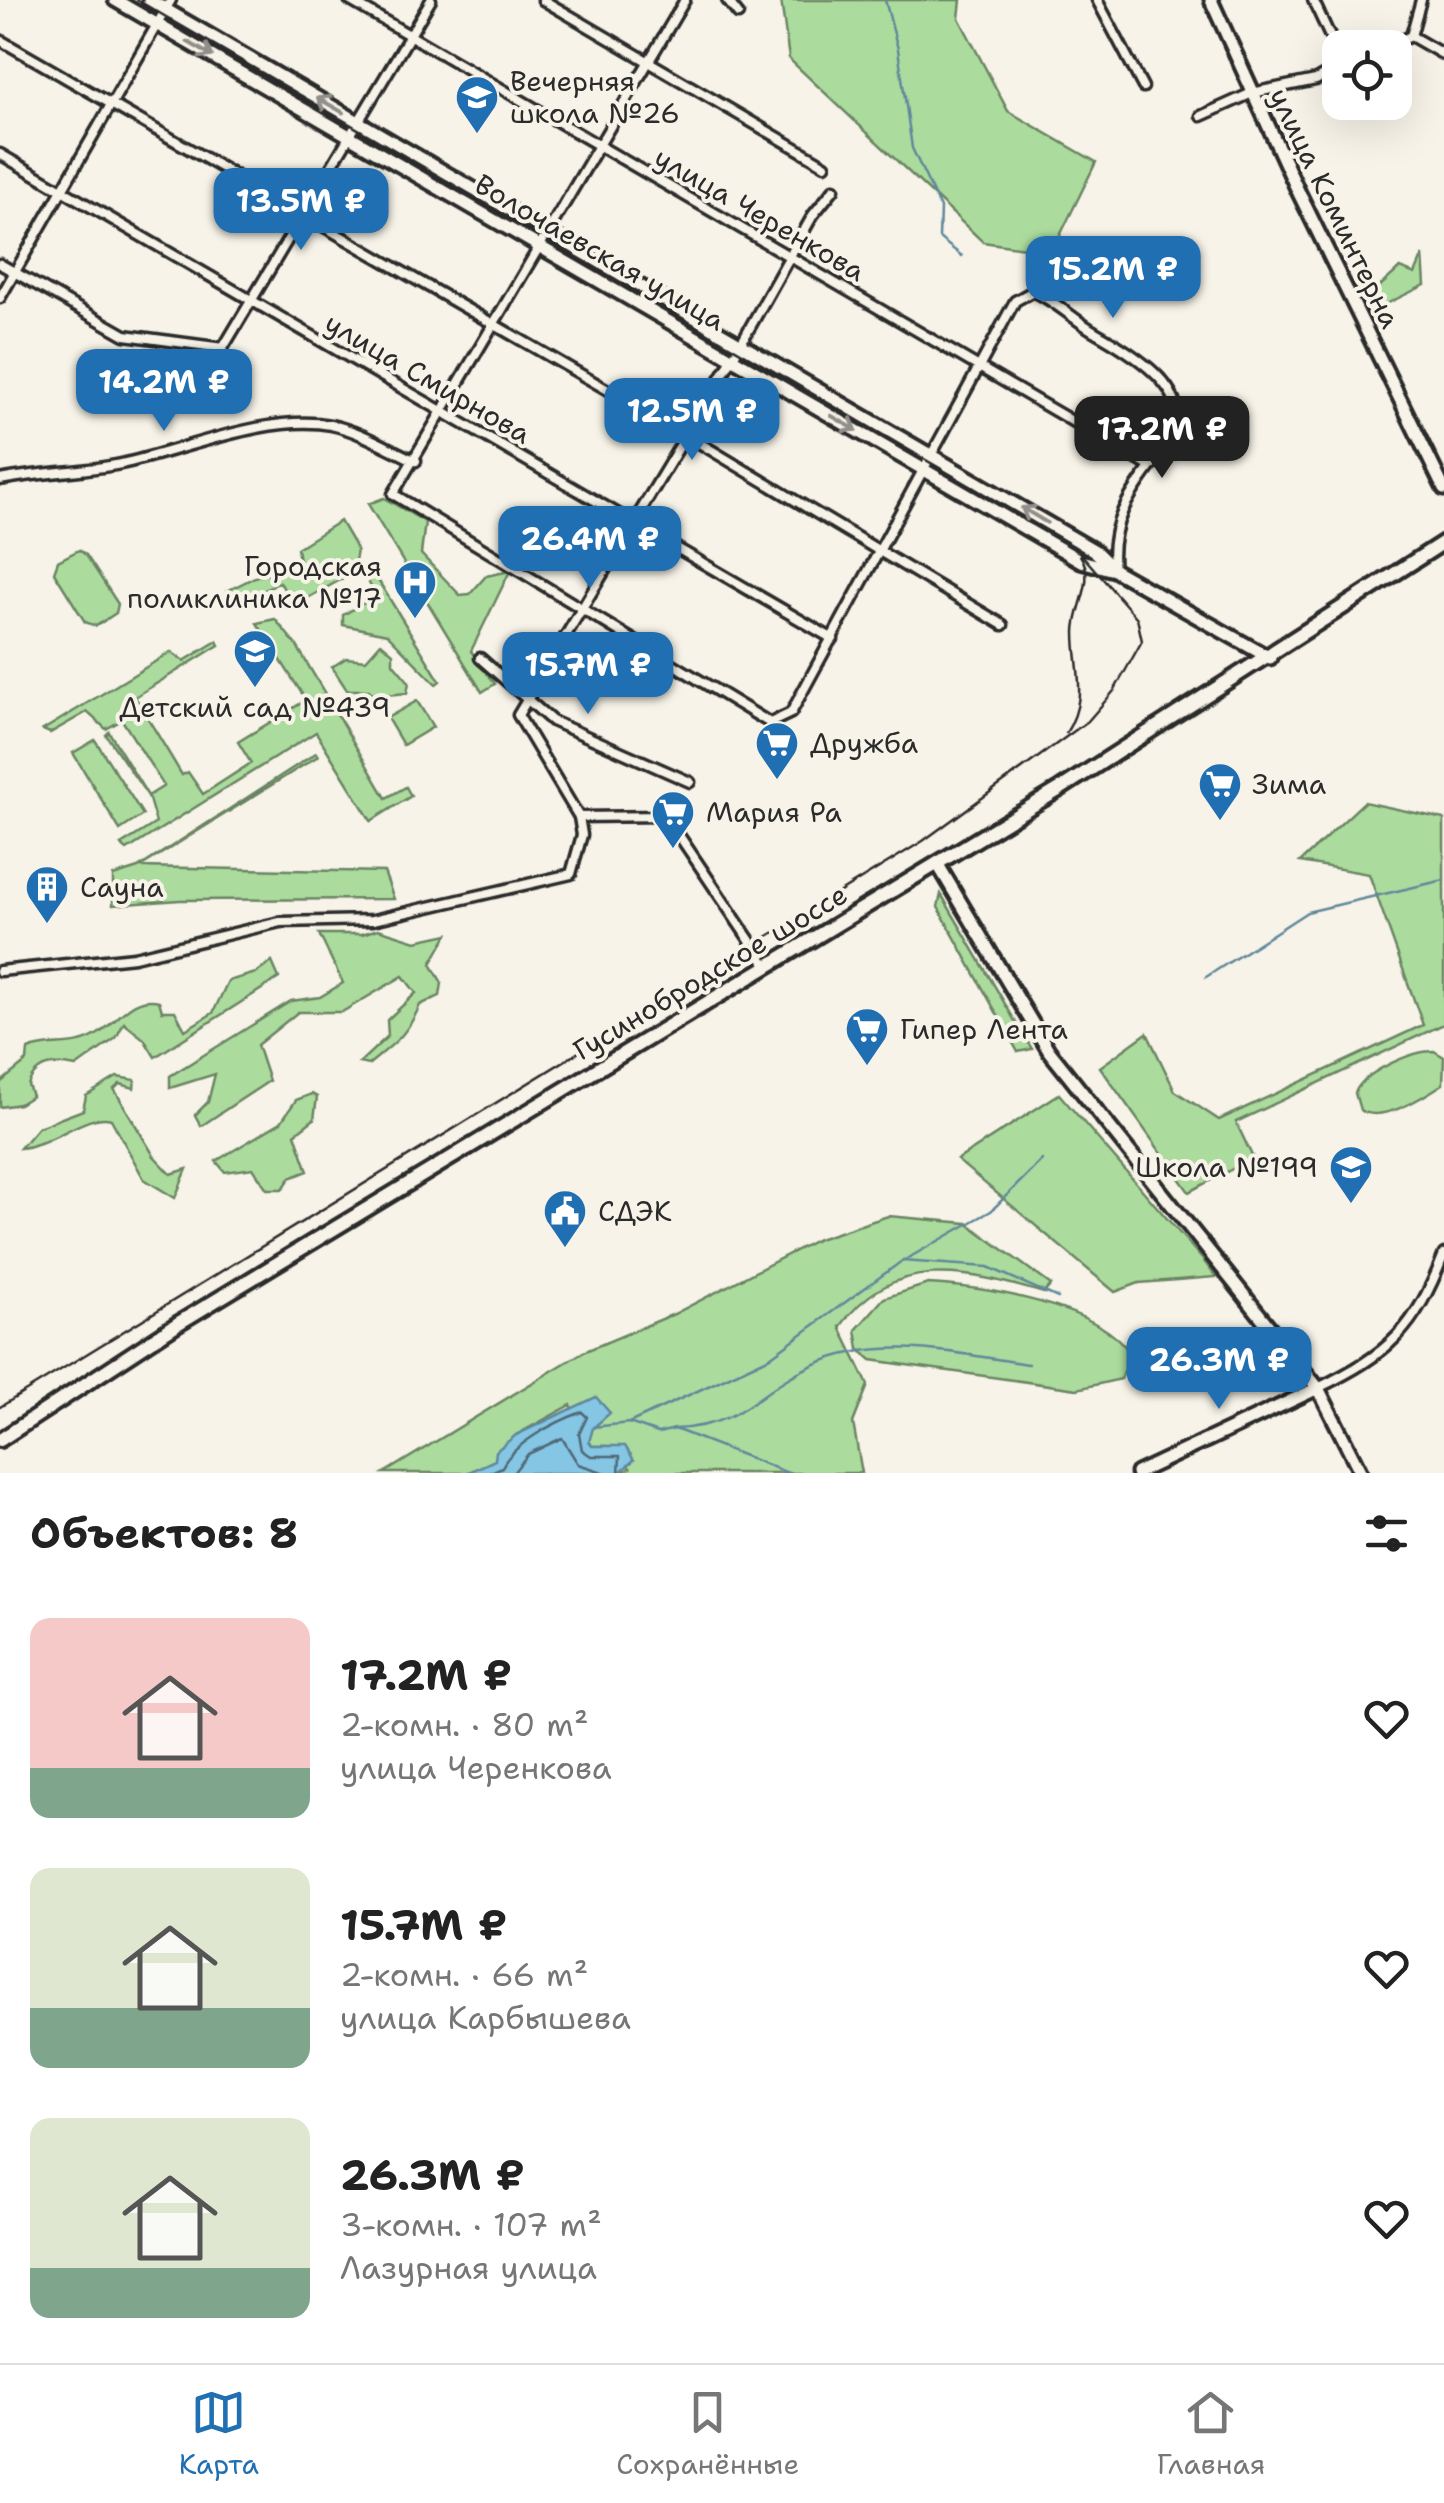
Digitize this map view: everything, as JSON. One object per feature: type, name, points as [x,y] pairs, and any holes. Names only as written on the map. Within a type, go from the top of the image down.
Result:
[{"type":"main road","name":"Волочаевская улица","points":[[115,0],[1081,560],[1114,570],[1270,658]]},
{"type":"main road","name":"Волочаевская улица","points":[[149,0],[168,5],[360,124],[932,453],[1094,551],[1114,570]]},
{"type":"main road","name":"улица Коминтерна","points":[[1211,0],[1252,93],[1442,483]]},
{"type":"main road","name":"Гусинобродское шоссе","points":[[0,1440],[177,1324],[1270,658],[1444,542]]},
{"type":"main road","points":[[937,863],[1049,1051],[1318,1388],[1361,1473]]},
{"type":"main road","points":[[1138,1473],[1318,1388]]},
{"type":"street","name":"улица Черенкова","points":[[350,0],[1149,466]]},
{"type":"street","points":[[0,264],[125,335],[223,348],[360,124],[430,0]]},
{"type":"street","points":[[543,0],[824,165]]},
{"type":"street","points":[[685,0],[647,60],[551,234],[393,494],[770,723],[791,713],[978,366],[1023,293],[1040,294],[1155,370],[1178,400],[1177,423],[1149,466],[1111,542],[1114,570]]},
{"type":"street","points":[[727,0],[738,14]]},
{"type":"street","points":[[1097,0],[1143,88]]},
{"type":"street","points":[[1313,0],[1326,30]]},
{"type":"street","points":[[1411,0],[1418,11]]},
{"type":"street","points":[[1412,32],[1421,0]]},
{"type":"street","points":[[0,298],[168,5]]},
{"type":"street","points":[[1412,37],[1444,55]]},
{"type":"street","points":[[0,40],[113,101],[1004,625]]},
{"type":"street","points":[[1201,116],[1252,93],[1322,76]]},
{"type":"street","name":"улица Смирнова","points":[[0,154],[834,639]]},
{"type":"street","points":[[0,972],[134,958],[280,922],[373,920],[571,874],[582,835],[579,817],[518,715],[741,344],[813,214],[834,189]]},
{"type":"street","points":[[0,480],[118,465],[275,427],[330,425],[416,461]]},
{"type":"street","points":[[1442,483],[1444,463]]},
{"type":"street","points":[[480,658],[552,721],[690,782]]},
{"type":"street","points":[[579,817],[666,816],[766,966]]},
{"type":"street","points":[[1318,1388],[1387,1350],[1421,1304],[1444,1254]]},
{"type":"green space","points":[[781,0],[961,0],[959,18],[1008,111],[1096,162],[1052,252],[983,242],[789,59]]},
{"type":"green space","points":[[1423,255],[1425,285],[1376,309],[1366,305],[1369,296],[1400,268],[1415,274]]},
{"type":"green space","points":[[384,498],[425,522],[421,554],[460,595],[470,594],[486,576],[510,571],[471,651],[495,684],[482,692],[368,504]]},
{"type":"green space","points":[[340,521],[357,550],[353,573],[293,606],[280,582],[244,601],[226,601],[227,591],[257,576],[293,570],[299,561],[297,548]]},
{"type":"green space","points":[[79,550],[118,604],[116,613],[96,626],[85,622],[54,572],[58,561]]},
{"type":"green space","points":[[370,567],[440,681],[436,684],[387,634],[343,625],[343,615],[369,600],[373,591],[364,573]]},
{"type":"green space","points":[[275,619],[297,646],[386,798],[406,787],[411,796],[371,821],[316,732],[127,850],[121,845],[156,823],[148,796],[164,786],[122,720],[106,729],[87,712],[50,733],[43,730],[171,652],[184,661],[217,641],[219,645],[135,697],[182,775],[188,772],[203,794],[251,763],[238,742],[306,700],[257,623]]},
{"type":"green space","points":[[381,643],[393,653],[393,663],[409,682],[407,693],[374,696],[369,690],[347,690],[332,667],[346,658],[366,660]]},
{"type":"green space","points":[[417,701],[433,727],[403,745],[387,718]]},
{"type":"green space","points":[[109,732],[148,796],[106,735]]},
{"type":"green space","points":[[95,740],[143,815],[120,830],[73,753]]},
{"type":"green space","points":[[316,753],[318,756],[140,867],[384,872],[394,899],[180,900],[113,905],[113,876],[138,868]]},
{"type":"green space","points":[[1364,802],[1444,819],[1444,1024],[1236,1122],[1253,1158],[1189,1192],[1100,1067],[1147,1033],[1175,1091],[1219,1120],[1423,1025],[1369,874],[1300,862]]},
{"type":"green space","points":[[941,894],[1032,1049],[1018,1052],[938,907]]},
{"type":"green space","points":[[378,929],[416,941],[448,934],[431,964],[442,983],[440,996],[420,1005],[404,1032],[368,1065],[359,1063],[388,1036],[387,1020],[416,993],[403,976],[342,1012],[298,1012],[257,1045],[269,1081],[201,1126],[195,1115],[208,1102],[215,1074],[170,1088],[170,1076],[291,1001],[320,997],[343,983],[319,934],[362,934]]},
{"type":"green space","points":[[272,962],[279,978],[155,1057],[144,1039],[124,1023],[116,1038],[76,1067],[42,1068],[28,1085],[32,1096],[19,1104],[0,1107],[0,1083],[27,1061],[28,1050],[89,1039],[141,1001],[159,1001],[162,1011],[175,1011],[185,1030],[213,1013],[228,981],[256,973]]},
{"type":"green space","points":[[1434,1051],[1444,1057],[1443,1084],[1391,1111],[1379,1114],[1360,1110],[1355,1093],[1378,1070],[1401,1059]]},
{"type":"green space","points":[[117,1077],[135,1080],[134,1088],[120,1084],[114,1089],[154,1156],[171,1174],[187,1169],[175,1198],[144,1179],[111,1119],[91,1120],[44,1142],[20,1148],[38,1127],[83,1110],[86,1096]]},
{"type":"green space","points":[[312,1094],[317,1097],[314,1119],[295,1134],[308,1171],[290,1178],[283,1189],[267,1189],[253,1168],[225,1172],[216,1161],[281,1122],[296,1100]]},
{"type":"green space","points":[[1059,1094],[1216,1277],[1139,1283],[1115,1292],[957,1160]]},
{"type":"green space","points":[[888,1216],[967,1223],[1051,1285],[1044,1293],[987,1278],[933,1274],[907,1277],[883,1287],[861,1303],[840,1327],[868,1385],[853,1423],[862,1473],[620,1473],[630,1468],[609,1446],[592,1446],[571,1405],[516,1435],[496,1460],[467,1473],[384,1473],[583,1352],[674,1314],[818,1239]]},
{"type":"green space","points":[[928,1284],[1009,1294],[1095,1324],[1116,1338],[1131,1355],[1121,1379],[1077,1389],[871,1360],[859,1349],[856,1330],[884,1298]]},
{"type":"water","points":[[596,1397],[610,1413],[593,1428],[589,1442],[592,1446],[625,1446],[634,1460],[619,1473],[467,1473],[495,1460],[496,1451],[516,1435]]},
{"type":"waterway","points":[[885,0],[898,49],[912,148],[940,208],[939,238],[962,256]]},
{"type":"waterway","points":[[1206,977],[1307,912],[1444,880]]},
{"type":"waterway","points":[[903,1261],[991,1211],[1042,1160]]},
{"type":"waterway","points":[[629,1423],[770,1357],[902,1261],[988,1267],[1058,1298]]},
{"type":"waterway","points":[[675,1429],[718,1421],[813,1365],[865,1350],[919,1349],[1028,1364]]},
{"type":"waterway","points":[[593,1427],[629,1423],[658,1433],[675,1429],[788,1473]]},
{"type":"tram line","points":[[0,1407],[923,841],[1088,721],[1114,691],[1142,641],[1137,618],[1075,547],[137,0]]},
{"type":"tram line","points":[[1066,733],[1079,695],[1075,632],[1086,583],[1085,564],[1080,555]]},
{"type":"place","name":"Вечерняя школа №26","points":[[477,135]]},
{"type":"place","name":"Городская поликлиника №17","points":[[415,620]]},
{"type":"place","name":"Детский сад №439","points":[[255,689]]},
{"type":"place","name":"Дружба","points":[[777,781]]},
{"type":"place","name":"Зима","points":[[1220,822]]},
{"type":"place","name":"Мария Ра","points":[[673,850]]},
{"type":"place","name":"Сауна","points":[[47,925]]},
{"type":"place","name":"Гипер Лента","points":[[867,1067]]},
{"type":"place","name":"Школа №199","points":[[1351,1205]]},
{"type":"place","name":"СДЭК","points":[[565,1249]]}]
